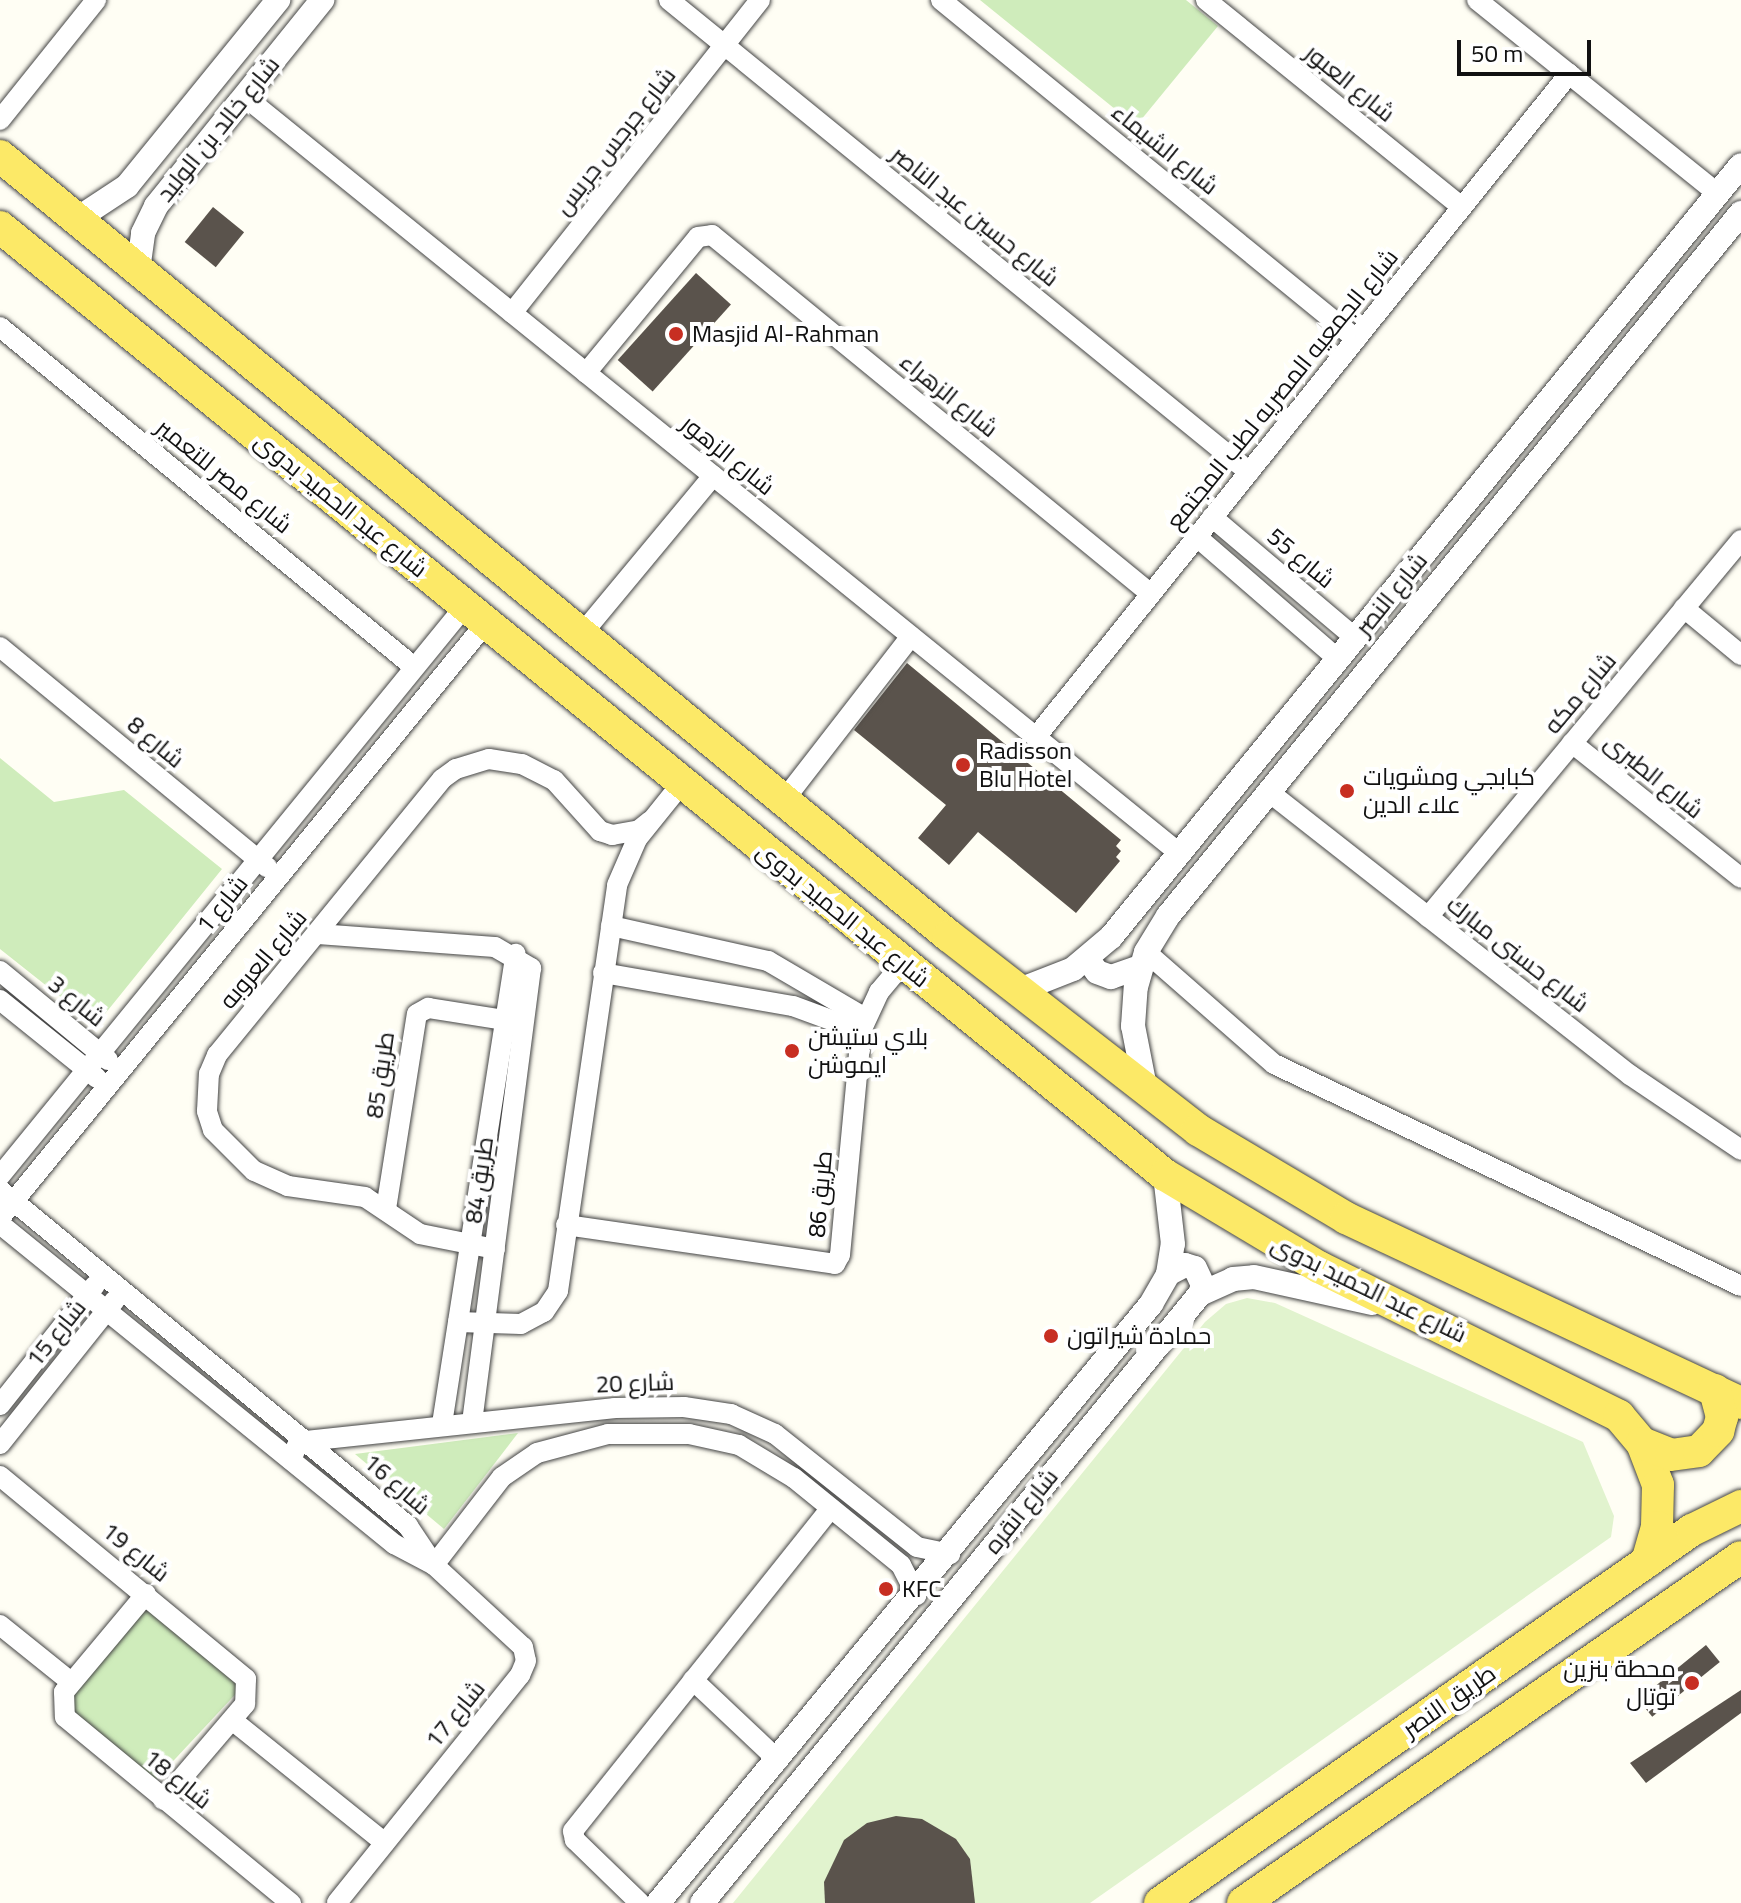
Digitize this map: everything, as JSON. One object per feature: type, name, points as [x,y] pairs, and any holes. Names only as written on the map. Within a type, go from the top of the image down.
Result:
[{"type":"main road","name":"شارع عبد الحميد بدوى","points":[[0,156],[581,635],[1017,991],[1146,1092],[1264,1173],[1346,1218],[1728,1396]]},
{"type":"main road","name":"شارع عبد الحميد بدوى","points":[[0,227],[1165,1175],[1267,1239],[1603,1405],[1642,1443],[1652,1464],[1659,1506],[1647,1562]]},
{"type":"main road","points":[[1642,1443],[1671,1455],[1699,1451],[1718,1431],[1721,1403],[1728,1396]]},
{"type":"main road","name":"طريق النصر","points":[[1160,1903],[1692,1530],[1741,1506]]},
{"type":"main road","name":"طريق النصر","points":[[1243,1903],[1741,1557]]},
{"type":"street","points":[[0,120],[96,0]]},
{"type":"street","name":"شارع خالد بن الوليد","points":[[77,219],[116,195],[278,0]]},
{"type":"street","name":"شارع خالد بن الوليد","points":[[138,270],[149,218],[322,0]]},
{"type":"street","name":"شارع حسين عبد الناصر","points":[[669,0],[1249,472]]},
{"type":"street","name":"شارع جرجس جريس","points":[[512,313],[760,0]]},
{"type":"street","name":"شارع الشيماء","points":[[941,0],[1356,339]]},
{"type":"street","name":"شارع العبور","points":[[1206,0],[1462,207]]},
{"type":"street","points":[[1477,0],[1718,194]]},
{"type":"street","name":"شارع الجمعيه المصريه لطب المجتمع","points":[[1036,737],[1569,74]]},
{"type":"street","name":"شارع الزهور","points":[[244,96],[1179,853]]},
{"type":"street","name":"شارع النصر","points":[[1017,991],[1057,977],[1087,959],[1179,853],[1741,165]]},
{"type":"street","points":[[116,195],[149,218]]},
{"type":"street","name":"شارع النصر","points":[[1146,1092],[1133,1026],[1143,960],[1168,916],[1739,219]]},
{"type":"street","name":"شارع الزهراء","points":[[586,373],[698,237],[712,235],[1151,594]]},
{"type":"street","name":"شارع مصر للتعمير","points":[[0,327],[414,667]]},
{"type":"street","points":[[581,635],[713,476]]},
{"type":"street","name":"شارع 55","points":[[1212,517],[1355,638]]},
{"type":"street","points":[[1197,537],[1338,659]]},
{"type":"street","name":"شارع مكه","points":[[1428,917],[1741,540]]},
{"type":"street","points":[[1684,608],[1741,655]]},
{"type":"street","name":"شارع 1","points":[[0,1176],[414,667],[475,615]]},
{"type":"street","name":"شارع 1","points":[[0,1221],[7,1196],[107,1086],[279,876],[475,615]]},
{"type":"street","points":[[784,800],[911,636]]},
{"type":"street","name":"شارع 8","points":[[0,647],[279,876]]},
{"type":"street","name":"شارع الطبرى","points":[[1572,743],[1741,878]]},
{"type":"street","name":"شارع العروبه","points":[[495,1249],[420,1234],[365,1197],[288,1186],[254,1171],[224,1146],[207,1111],[206,1092],[217,1055],[442,779],[472,762],[506,759],[538,771],[567,792],[600,831],[612,835],[639,830],[650,821]]},
{"type":"street","points":[[458,1322],[521,1324],[552,1302],[558,1291],[603,973],[622,869],[650,821],[682,783]]},
{"type":"street","name":"شارع حسنى مبارك","points":[[1269,792],[1630,1075],[1738,1143]]},
{"type":"street","points":[[611,926],[759,957],[863,1025]]},
{"type":"street","points":[[318,934],[473,944],[516,954]]},
{"type":"street","name":"طريق 84","points":[[442,1424],[516,954]]},
{"type":"street","name":"طريق 84","points":[[472,1421],[527,1024],[531,968],[516,954]]},
{"type":"street","points":[[1087,959],[1097,972],[1111,977],[1143,960],[1274,1064],[1741,1286]]},
{"type":"street","name":"طريق 86","points":[[566,1225],[835,1264],[840,1255],[863,1025],[903,963]]},
{"type":"street","name":"شارع 3","points":[[0,971],[120,1070]]},
{"type":"street","points":[[603,973],[793,1006],[863,1025]]},
{"type":"street","name":"شارع 3","points":[[0,1000],[107,1086]]},
{"type":"street","name":"طريق 85","points":[[386,1209],[417,1014],[428,1008],[527,1024]]},
{"type":"street","name":"شارع انقره","points":[[658,1903],[950,1554],[1151,1304],[1168,1274],[1174,1227],[1165,1175]]},
{"type":"street","name":"شارع 16","points":[[7,1196],[417,1534],[434,1565]]},
{"type":"street","name":"شارع 16","points":[[0,1221],[394,1544],[434,1565]]},
{"type":"street","points":[[1168,1274],[1185,1265],[1195,1268],[1203,1285],[1200,1294]]},
{"type":"street","name":"شارع 15","points":[[0,1405],[103,1275]]},
{"type":"street","name":"شارع انقره","points":[[702,1903],[1200,1294],[1233,1279],[1254,1277],[1417,1314]]},
{"type":"street","name":"شارع 15","points":[[0,1444],[122,1291]]},
{"type":"street","name":"شارع 20","points":[[306,1441],[442,1424],[615,1408],[684,1407],[747,1420],[792,1443],[917,1547],[950,1554]]},
{"type":"street","points":[[615,1408],[617,1433]]},
{"type":"street","name":"شارع 20","points":[[434,1565],[502,1477],[524,1460],[557,1445],[617,1433],[689,1434],[739,1445],[794,1478],[901,1565],[916,1595]]},
{"type":"street","points":[[291,1460],[294,1450],[306,1441]]},
{"type":"street","name":"شارع 19","points":[[0,1476],[238,1669],[248,1692],[232,1720]]},
{"type":"street","points":[[640,1903],[575,1840],[573,1831],[831,1508]]},
{"type":"street","name":"شارع 17","points":[[337,1903],[526,1661],[519,1641],[434,1565]]},
{"type":"street","points":[[0,1625],[71,1682],[146,1594]]},
{"type":"street","points":[[693,1680],[778,1760]]},
{"type":"street","name":"شارع 18","points":[[71,1682],[61,1701],[69,1724],[291,1903]]},
{"type":"street","points":[[163,1800],[232,1720],[385,1843]]},
{"type":"green space","points":[[980,0],[1186,0],[1218,26],[1136,126]]},
{"type":"green space","points":[[0,758],[54,802],[124,790],[222,869],[96,1025],[0,949]]},
{"type":"green space","points":[[1247,1298],[1275,1303],[1583,1442],[1614,1516],[1611,1537],[1090,1903],[733,1903],[1205,1322],[1226,1304]]},
{"type":"green space","points":[[518,1433],[444,1529],[355,1454]]},
{"type":"green space","points":[[151,1603],[242,1688],[150,1786],[60,1701]]},
{"type":"building","points":[[213,207],[244,232],[216,267],[185,242]]},
{"type":"building","name":"Masjid Al-Rahman","points":[[696,273],[731,304],[653,391],[618,360]]},
{"type":"building","name":"Radisson Blu Hotel","points":[[907,663],[1121,840],[1116,846],[1121,851],[1116,857],[1120,861],[1076,913],[978,832],[949,865],[918,838],[946,805],[854,730]]},
{"type":"building","points":[[1706,1645],[1720,1662],[1652,1717],[1638,1700]]},
{"type":"building","points":[[1741,1690],[1741,1713],[1646,1783],[1630,1763]]},
{"type":"building","points":[[896,1816],[922,1819],[956,1839],[970,1859],[975,1903],[825,1903],[824,1882],[844,1840],[867,1823]]},
{"type":"place","name":"Masjid Al-Rahman","points":[[676,334]]},
{"type":"place","name":"Radisson Blu Hotel","points":[[963,765]]},
{"type":"place","name":"كبابجي ومشويات علاء الدين","points":[[1347,791]]},
{"type":"place","name":"بلاي ستيشن ايموشن","points":[[792,1051]]},
{"type":"place","name":"حمادة شيراتون","points":[[1051,1336]]},
{"type":"place","name":"KFC","points":[[886,1589]]},
{"type":"place","name":"محطة بنزين توتال","points":[[1692,1683]]}]
